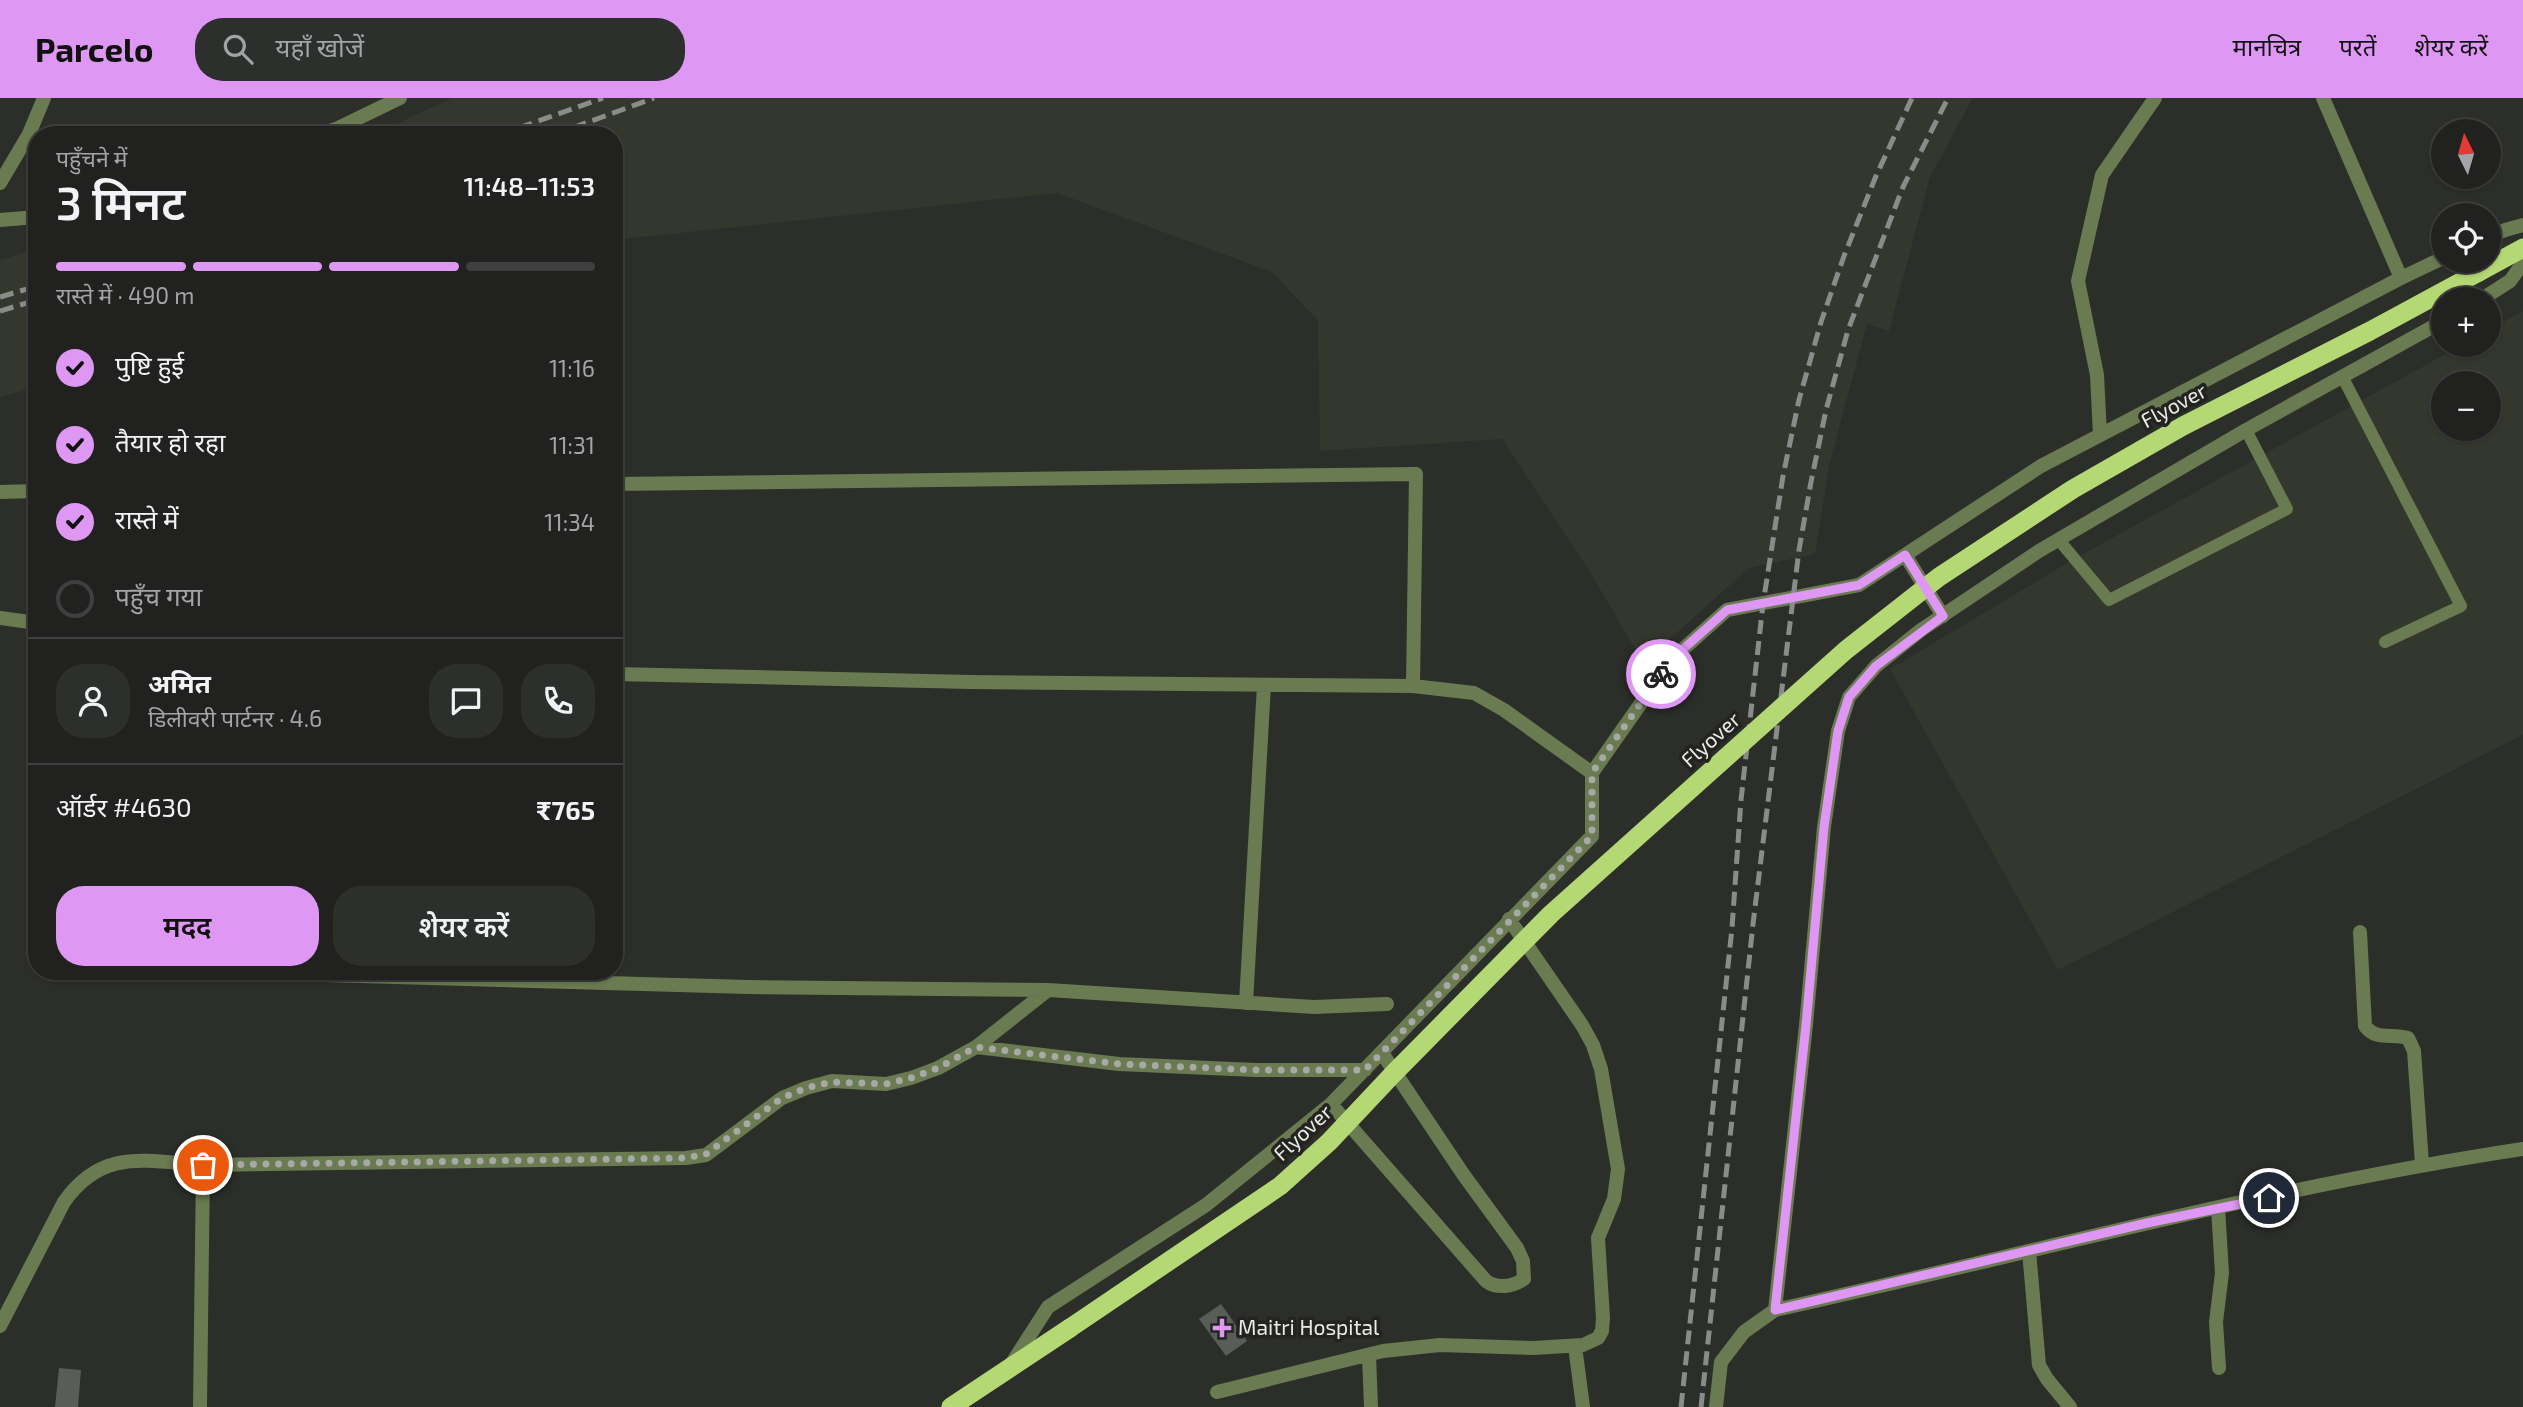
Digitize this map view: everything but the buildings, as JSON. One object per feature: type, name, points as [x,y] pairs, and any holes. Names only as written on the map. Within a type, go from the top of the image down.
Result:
[{"type":"highway","name":"Flyover","points":[[951,1407],[1280,1186],[1329,1142],[1551,914],[1846,650],[1939,577],[2073,489],[2183,426],[2370,331],[2523,248]]},
{"type":"street","points":[[32,126],[44,98]]},
{"type":"street","points":[[342,126],[400,98]]},
{"type":"street","points":[[2100,435],[2097,375],[2078,281],[2102,175],[2155,98]]},
{"type":"street","points":[[2323,98],[2401,278]]},
{"type":"street","points":[[0,183],[28,136]]},
{"type":"street","points":[[0,220],[28,218]]},
{"type":"street","points":[[2501,232],[2523,225]]},
{"type":"street","points":[[2501,287],[2510,281],[2523,263]]},
{"type":"street","points":[[1007,1370],[1048,1307],[1206,1205],[1331,1104],[1508,919],[1592,836],[1592,773],[1672,659],[1727,610],[1859,585],[2041,466],[2431,264]]},
{"type":"street","points":[[1775,1310],[1824,827],[1838,731],[1849,697],[1876,666],[1943,616],[2039,551],[2246,430],[2431,328]]},
{"type":"street","points":[[623,484],[1416,474],[1413,686]]},
{"type":"street","points":[[0,492],[28,491]]},
{"type":"street","points":[[1905,555],[1943,616]]},
{"type":"street","points":[[0,618],[28,622]]},
{"type":"street","points":[[623,674],[970,682],[1413,686],[1474,693],[1504,710],[1592,773]]},
{"type":"street","points":[[1246,1003],[1264,685]]},
{"type":"street","points":[[1217,1392],[1383,1351],[1440,1345],[1533,1348],[1575,1346],[1591,1343],[1602,1331],[1604,1318],[1598,1238],[1614,1199],[1618,1169],[1601,1069],[1593,1045],[1582,1025],[1508,919]]},
{"type":"street","points":[[2360,932],[2365,1026],[2368,1031],[2379,1036],[2408,1038],[2414,1051],[2422,1164]]},
{"type":"street","points":[[521,980],[1048,990],[1314,1007],[1387,1004]]},
{"type":"street","points":[[0,1326],[64,1202],[77,1184],[94,1171],[114,1163],[140,1161],[203,1165],[686,1158],[706,1154],[782,1098],[806,1088],[832,1082],[886,1084],[938,1068],[976,1047],[1048,990]]},
{"type":"street","points":[[976,1047],[1119,1064],[1255,1070],[1365,1070]]},
{"type":"street","points":[[1331,1104],[1486,1280],[1494,1286],[1503,1286],[1524,1279],[1523,1261],[1517,1248],[1463,1174],[1382,1053]]},
{"type":"street","points":[[1716,1407],[1721,1362],[1744,1332],[1775,1310],[2422,1164],[2523,1149]]},
{"type":"street","points":[[200,1407],[203,1165]]},
{"type":"street","points":[[2218,1208],[2222,1273],[2216,1322],[2219,1368]]},
{"type":"street","points":[[2029,1251],[2039,1365],[2047,1380],[2070,1407]]},
{"type":"street","points":[[1575,1346],[1583,1407]]},
{"type":"street","points":[[1369,1355],[1371,1407]]},
{"type":"lane","points":[[2342,376],[2461,606],[2385,642]]},
{"type":"lane","points":[[2058,539],[2109,600],[2287,509],[2246,430]]},
{"type":"shaded area","points":[[452,98],[1973,98],[1930,177],[1889,331],[1867,324],[1829,466],[1815,554],[1749,568],[1643,663],[1590,572],[1502,439],[1320,451],[1318,321],[1272,272],[1057,193],[623,239],[623,126],[391,126]]},
{"type":"shaded area","points":[[28,252],[28,389],[0,397],[0,260]]},
{"type":"shaded area","points":[[2523,311],[2523,735],[2058,970],[1890,669],[2074,559],[2440,357],[2501,357],[2501,323]]},
{"type":"railway","points":[[524,126],[603,98]]},
{"type":"railway","points":[[578,126],[654,98]]},
{"type":"railway","points":[[1681,1407],[1732,928],[1741,800],[1763,604],[1783,476],[1799,400],[1821,322],[1876,176],[1912,98]]},
{"type":"railway","points":[[1701,1407],[1753,924],[1799,550],[1811,482],[1826,410],[1848,330],[1903,187],[1948,98]]},
{"type":"railway","points":[[0,297],[28,289]]},
{"type":"railway","points":[[0,311],[28,303]]},
{"type":"way so far","points":[[203,1165],[686,1158],[706,1154],[726,1142],[782,1098],[806,1088],[832,1082],[886,1084],[911,1078],[938,1068],[976,1047],[1119,1064],[1255,1070],[1365,1070],[1508,919],[1592,836],[1592,773],[1661,674]]},
{"type":"place","name":"Maitri Hospital","points":[[1222,1328]]},
{"type":"route","points":[[1661,674],[1672,659],[1727,610],[1859,585],[1905,555],[1943,616],[1876,666],[1849,697],[1838,731],[1824,827],[1775,1310],[2147,1223],[2269,1198]]}]
